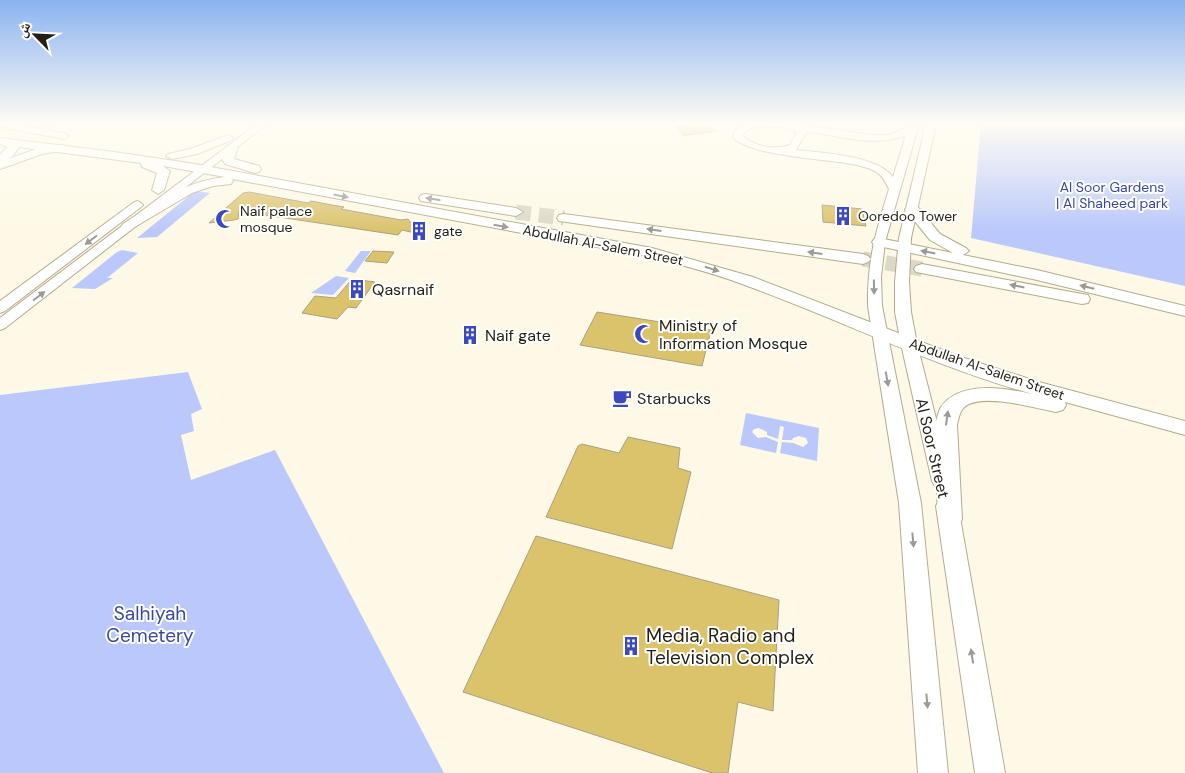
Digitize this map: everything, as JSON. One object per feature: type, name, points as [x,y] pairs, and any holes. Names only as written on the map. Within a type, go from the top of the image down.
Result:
[{"type":"main road","points":[[0,166],[16,160]]},
{"type":"main road","points":[[145,160],[164,170],[158,190]]},
{"type":"main road","points":[[168,160],[273,176],[304,178]]},
{"type":"main road","name":"Abdullah Al-Salem Street","points":[[170,160],[264,171],[516,212]]},
{"type":"main road","name":"Abdullah Al-Salem Street","points":[[185,160],[276,183],[678,260],[747,280],[951,360],[1032,387],[1185,428]]},
{"type":"main road","points":[[0,325],[102,248],[207,160]]},
{"type":"main road","points":[[228,160],[264,171]]},
{"type":"main road","points":[[840,160],[878,168],[885,173],[895,189]]},
{"type":"main road","points":[[865,164],[871,163],[872,160]]},
{"type":"main road","name":"Al Soor Street","points":[[903,160],[879,242],[874,277],[875,306],[910,502],[934,773]]},
{"type":"main road","name":"Al Soor Street","points":[[923,160],[904,247],[903,312],[950,519],[990,773]]},
{"type":"main road","points":[[0,308],[158,190],[200,165]]},
{"type":"main road","points":[[128,227],[188,189],[203,183],[222,181],[276,183]]},
{"type":"main road","points":[[102,248],[110,238],[151,206],[149,203],[142,202]]},
{"type":"main road","points":[[912,209],[931,234],[945,244],[975,256],[1037,275]]},
{"type":"main road","name":"Abdullah Al-Salem Street","points":[[564,218],[864,259]]},
{"type":"main road","points":[[879,242],[1037,275],[1185,311]]},
{"type":"main road","points":[[922,269],[1185,319]]},
{"type":"main road","points":[[950,519],[946,419],[948,410],[957,401],[979,395],[1001,396],[1156,421]]},
{"type":"main road","points":[[984,739],[997,773]]},
{"type":"green space","name":"Al Soor Gardens | Al Shaheed park","points":[[978,160],[1185,160],[1185,286],[971,238]]},
{"type":"green space","points":[[195,191],[210,193],[157,237],[137,238]]},
{"type":"green space","points":[[122,250],[138,253],[107,278],[113,278],[95,289],[72,288],[117,252]]},
{"type":"green space","points":[[361,251],[371,251],[355,273],[345,271]]},
{"type":"green space","points":[[336,276],[349,278],[333,295],[311,293]]},
{"type":"green space","name":"Salhiyah Cemetery","points":[[188,372],[202,409],[191,414],[194,431],[181,435],[191,480],[275,450],[444,773],[0,773],[0,395]]},
{"type":"green space","points":[[746,413],[819,428],[817,461],[780,453],[782,442],[793,443],[803,447],[808,443],[806,438],[799,436],[792,440],[782,440],[784,427],[780,426],[778,439],[767,435],[767,432],[759,428],[754,429],[752,432],[758,438],[766,437],[778,442],[776,453],[740,445]]},
{"type":"building","points":[[249,192],[308,203],[311,201],[344,207],[341,209],[401,220],[408,219],[419,234],[402,230],[398,235],[239,211],[238,219],[209,223],[243,193]]},
{"type":"building","name":"Ooredoo Tower","points":[[822,205],[862,209],[866,226],[823,222]]},
{"type":"building","points":[[373,251],[394,252],[387,263],[365,261]]},
{"type":"building","name":"Qasrnaif","points":[[352,279],[375,282],[356,308],[348,307],[337,319],[302,313],[315,296],[336,298]]},
{"type":"building","name":"Ministry of Information Mosque","points":[[597,312],[711,330],[702,366],[580,345]]},
{"type":"building","points":[[628,437],[680,448],[678,468],[691,472],[672,549],[546,517],[578,446],[582,444],[619,453]]},
{"type":"building","name":"Media, Radio and Television Complex","points":[[536,536],[779,600],[773,711],[738,702],[728,773],[712,773],[463,692]]},
{"type":"tunnel","points":[[516,212],[564,218]]},
{"type":"tunnel","points":[[863,259],[922,269]]},
{"type":"place","name":"Ooredoo Tower","points":[[843,216]]},
{"type":"place","name":"Naif palace mosque","points":[[225,219]]},
{"type":"place","name":"gate","points":[[419,231]]},
{"type":"place","name":"Qasrnaif","points":[[357,289]]},
{"type":"place","name":"Ministry of Information Mosque","points":[[644,334]]},
{"type":"place","name":"Naif gate","points":[[470,335]]},
{"type":"place","name":"Starbucks","points":[[622,398]]},
{"type":"place","name":"Media, Radio and Television Complex","points":[[631,646]]}]
